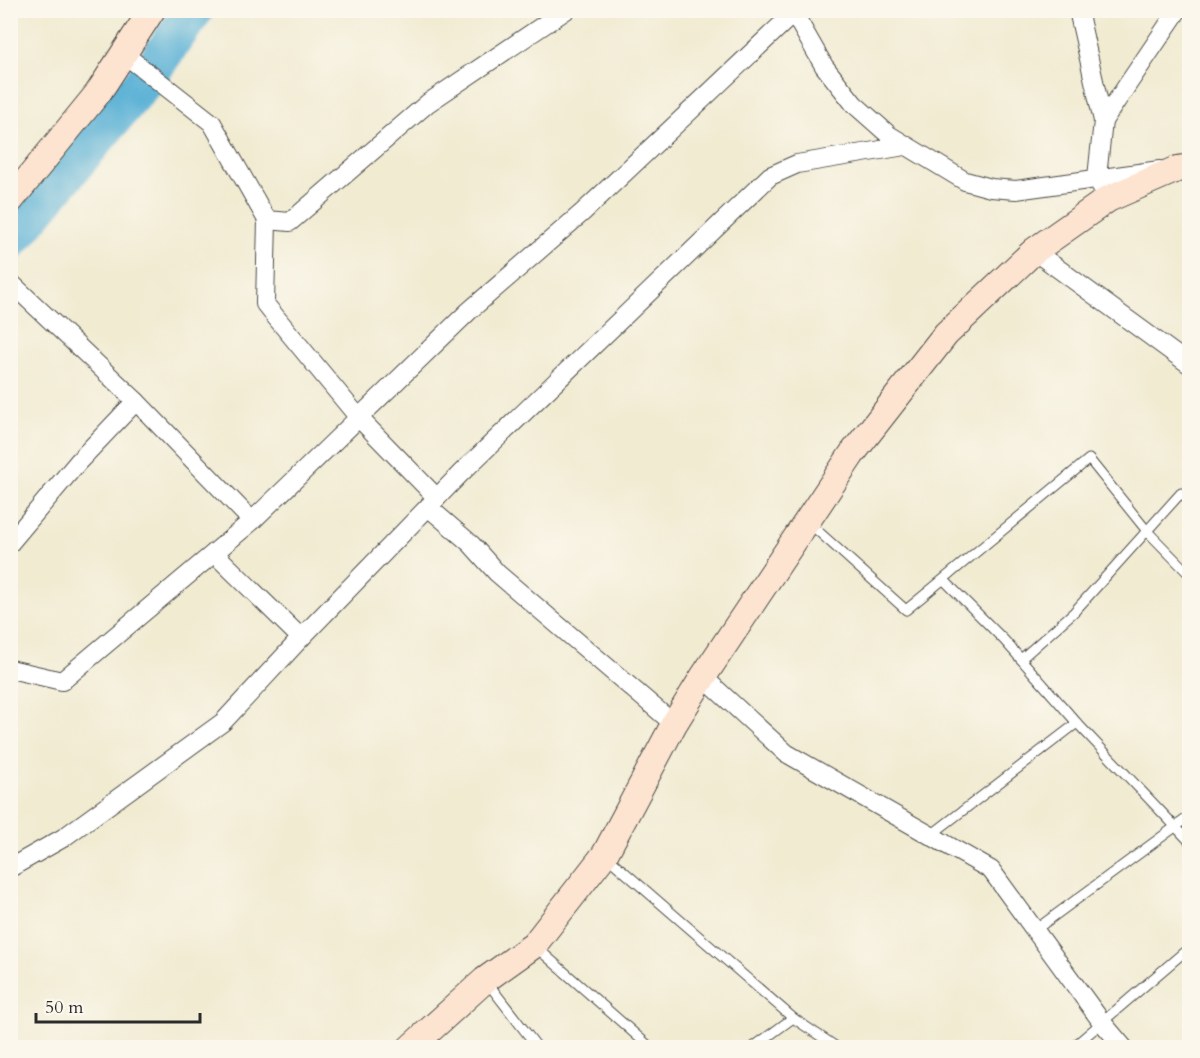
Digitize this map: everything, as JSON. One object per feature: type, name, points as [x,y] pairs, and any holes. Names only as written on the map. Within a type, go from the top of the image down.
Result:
[{"type":"street","points":[[10,201],[98,93],[152,10]]},
{"type":"street","points":[[267,220],[290,222],[428,103],[566,10]]},
{"type":"street","points":[[410,1047],[485,980],[534,945],[604,854],[674,724],[703,677],[852,454],[946,334],[1102,188],[1103,121],[1078,10]]},
{"type":"street","points":[[1103,121],[1178,10]]},
{"type":"street","points":[[10,669],[62,681],[252,520],[469,311],[583,212],[795,12],[824,66],[854,104],[889,135],[965,181],[991,188],[1016,190],[1102,188],[1183,168]]},
{"type":"street","points":[[124,54],[212,123],[267,220],[265,304],[359,418],[497,573],[674,724]]},
{"type":"street","points":[[10,868],[63,838],[223,722],[301,638],[433,503],[770,177],[796,164],[905,146]]},
{"type":"street","points":[[1034,251],[1190,365]]},
{"type":"street","points":[[10,282],[136,401],[252,520]]},
{"type":"street","points":[[10,543],[78,462],[136,401]]},
{"type":"street","points":[[214,553],[301,638]]},
{"type":"street","points":[[703,677],[786,753],[991,870],[1101,1021],[1124,1047]]},
{"type":"lane","points":[[807,522],[906,610],[1089,459],[1147,531],[1190,575]]},
{"type":"lane","points":[[1021,659],[1074,612],[1181,494],[1190,501]]},
{"type":"lane","points":[[944,580],[1021,659],[1077,723],[1190,842]]},
{"type":"lane","points":[[931,835],[1077,723]]},
{"type":"lane","points":[[1035,930],[1190,816]]},
{"type":"lane","points":[[604,854],[793,1018],[838,1047]]},
{"type":"lane","points":[[534,945],[651,1047]]},
{"type":"lane","points":[[1072,1047],[1190,947]]},
{"type":"lane","points":[[485,980],[538,1047]]},
{"type":"lane","points":[[752,1047],[793,1018]]},
{"type":"waterway","points":[[10,241],[141,85],[194,10]]},
{"type":"waterway","points":[[42,176],[75,163]]}]
